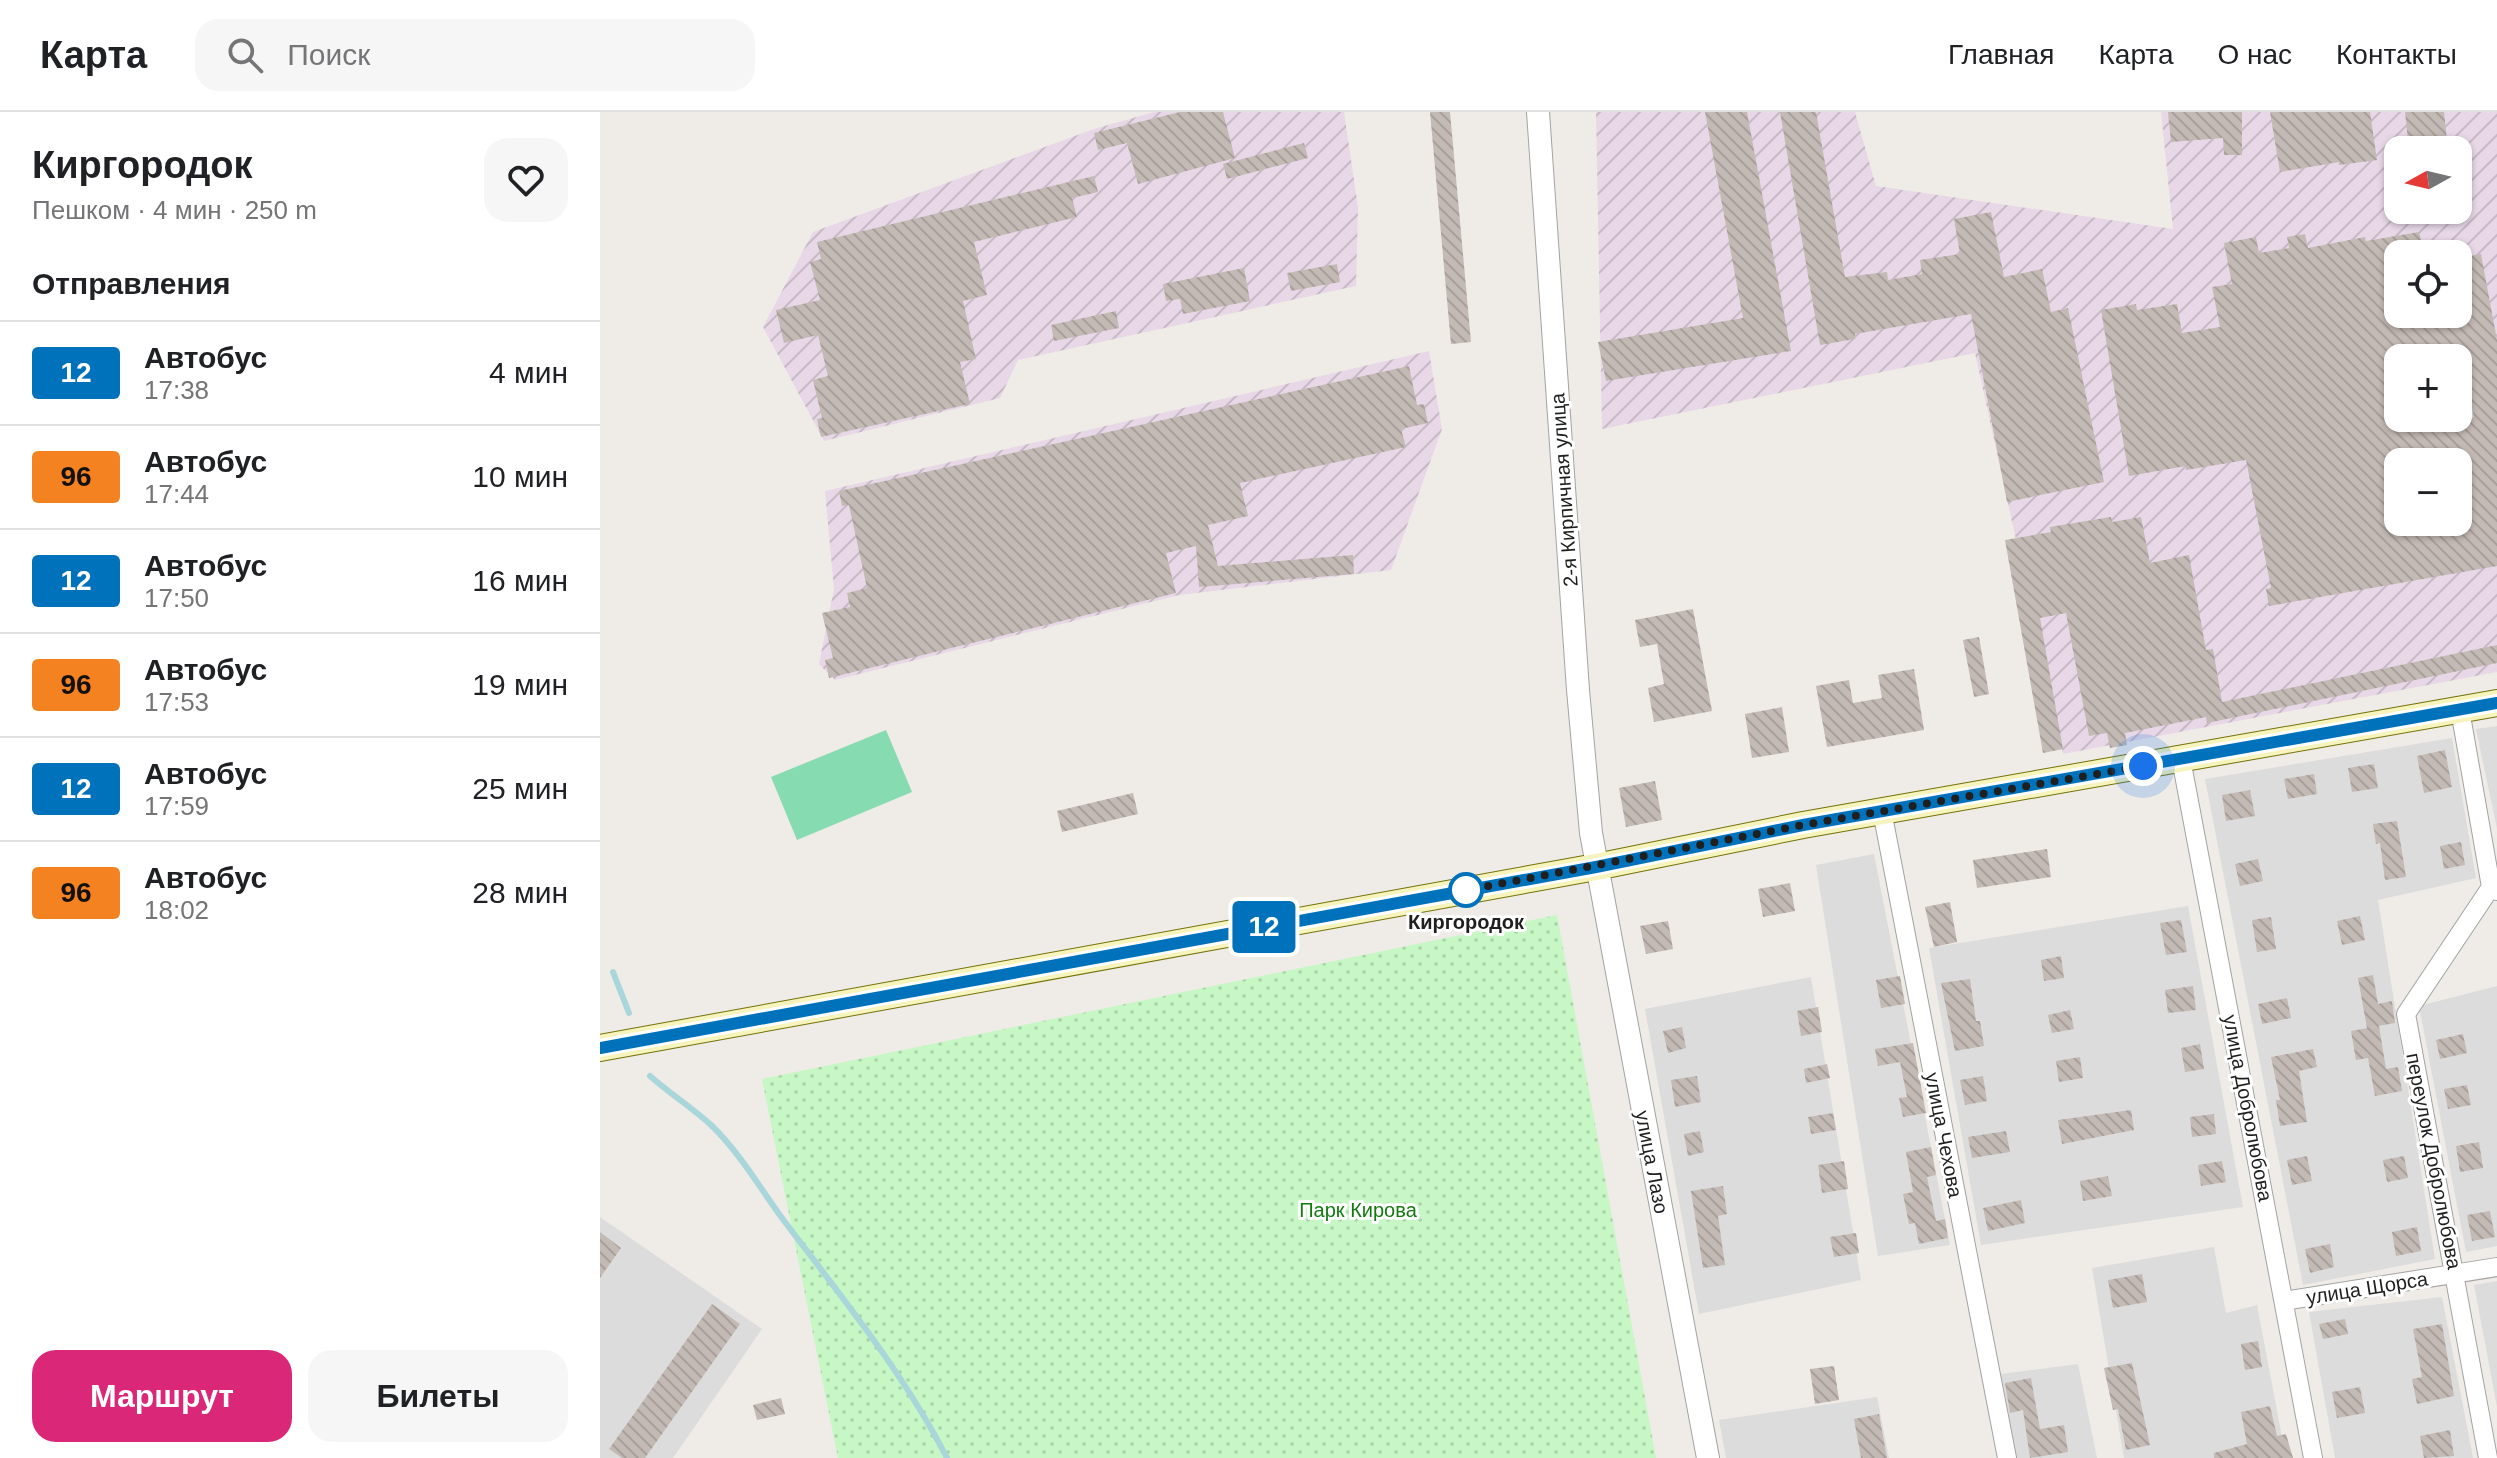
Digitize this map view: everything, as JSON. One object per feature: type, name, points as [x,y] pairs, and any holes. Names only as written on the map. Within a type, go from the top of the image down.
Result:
[{"type":"main road","points":[[600,1048],[1596,867],[1882,811],[2497,703]]},
{"type":"street","name":"2-я Кирпичная улица","points":[[1538,112],[1578,690],[1596,867]]},
{"type":"street","points":[[2460,710],[2494,889]]},
{"type":"street","name":"улица Добролюбова","points":[[2181,759],[2313,1458]]},
{"type":"street","name":"улица Чехова","points":[[1882,811],[2007,1458]]},
{"type":"street","name":"улица Лазо","points":[[1596,867],[1708,1458]]},
{"type":"street","name":"переулок Добролюбова","points":[[2488,1458],[2406,1014],[2494,889]]},
{"type":"street","name":"улица Щорса","points":[[2284,1301],[2497,1267]]},
{"type":"shaded area","points":[[1154,112],[1344,112],[1358,207],[1356,286],[1018,360],[1000,398],[824,441],[763,327],[813,232],[1094,129]]},
{"type":"shaded area","points":[[1596,112],[1855,112],[1876,186],[2173,229],[2161,112],[2497,112],[2497,672],[2063,754],[1975,353],[1602,429]]},
{"type":"shaded area","points":[[1429,351],[1442,429],[1391,570],[1179,595],[835,680],[819,664],[834,589],[825,491]]},
{"type":"shaded area","points":[[2497,726],[2497,829],[2476,729]]},
{"type":"shaded area","points":[[2452,738],[2476,878],[2378,900],[2435,1259],[2303,1285],[2205,779]]},
{"type":"shaded area","points":[[1874,854],[1950,1245],[1878,1256],[1816,865]]},
{"type":"shaded area","points":[[2188,906],[2243,1207],[1981,1245],[1929,948]]},
{"type":"shaded area","points":[[1811,977],[1861,1280],[1699,1314],[1645,1009]]},
{"type":"shaded area","points":[[2497,986],[2497,1246],[2466,1252],[2419,1006]]},
{"type":"shaded area","points":[[600,1217],[762,1329],[673,1458],[600,1458]]},
{"type":"shaded area","points":[[2214,1247],[2226,1313],[2257,1305],[2286,1458],[2124,1458],[2092,1268]]},
{"type":"shaded area","points":[[2497,1281],[2497,1407],[2474,1285]]},
{"type":"shaded area","points":[[2442,1297],[2473,1458],[2335,1458],[2309,1312]]},
{"type":"shaded area","points":[[2078,1364],[2097,1458],[2017,1458],[2001,1374]]},
{"type":"shaded area","points":[[1877,1397],[1889,1458],[1726,1458],[1719,1420]]},
{"type":"green space","points":[[886,730],[912,792],[797,840],[771,777]]},
{"type":"green space","name":"Парк Кирова","points":[[1557,915],[1656,1458],[838,1458],[762,1079]]},
{"type":"building","points":[[1180,112],[1223,112],[1235,158],[1138,184],[1127,143],[1098,150],[1094,133]]},
{"type":"building","points":[[1430,112],[1450,112],[1471,342],[1451,344]]},
{"type":"building","points":[[1705,112],[1747,112],[1791,351],[1606,381],[1598,342],[1743,318]]},
{"type":"building","points":[[1780,112],[1816,112],[1845,277],[1887,272],[1888,280],[1922,274],[1920,260],[1960,254],[1954,219],[1991,212],[2004,277],[2042,269],[2051,312],[2068,308],[2104,482],[2007,502],[1971,314],[1855,334],[1855,339],[1820,345]]},
{"type":"building","points":[[2168,112],[2242,112],[2242,155],[2224,155],[2223,138],[2171,142]]},
{"type":"building","points":[[2270,112],[2370,112],[2377,160],[2339,165],[2339,162],[2280,172]]},
{"type":"building","points":[[2405,112],[2444,112],[2447,136],[2408,136]]},
{"type":"building","points":[[1304,143],[1308,158],[1227,179],[1223,164]]},
{"type":"building","points":[[1094,176],[1098,192],[1072,198],[1077,217],[974,242],[987,295],[963,301],[976,359],[960,362],[970,404],[821,437],[817,419],[822,418],[813,380],[828,376],[818,335],[784,343],[776,310],[820,300],[810,262],[821,259],[817,242]]},
{"type":"building","points":[[2419,232],[2421,240],[2384,240],[2384,328],[2472,328],[2472,256],[2481,254],[2497,340],[2497,566],[2269,606],[2266,589],[2271,588],[2246,460],[2129,476],[2101,310],[2136,304],[2137,310],[2177,304],[2182,333],[2220,327],[2212,287],[2232,284],[2224,243],[2256,237],[2259,253],[2289,248],[2287,237],[2305,234],[2308,248],[2365,237],[2366,241]]},
{"type":"building","points":[[1337,264],[1340,282],[1291,291],[1287,273]]},
{"type":"building","points":[[1244,268],[1250,301],[1183,314],[1180,299],[1166,301],[1163,284]]},
{"type":"building","points":[[1116,311],[1119,328],[1054,341],[1051,325]]},
{"type":"building","points":[[1409,366],[1417,405],[1424,404],[1428,423],[1401,429],[1406,447],[1240,483],[1248,516],[1208,525],[1218,566],[1353,555],[1354,574],[1199,587],[1196,546],[1166,553],[1176,593],[829,678],[825,660],[833,658],[822,613],[850,607],[847,593],[867,588],[849,505],[842,506],[839,491]]},
{"type":"building","points":[[2111,517],[2112,522],[2141,517],[2150,563],[2189,555],[2206,650],[2213,649],[2222,702],[2497,645],[2497,663],[2207,723],[2206,717],[2125,733],[2127,745],[2110,748],[2107,733],[2089,736],[2066,613],[2040,618],[2063,749],[2043,753],[2005,540],[2051,532],[2050,527]]},
{"type":"building","points":[[1693,609],[1712,711],[1654,722],[1648,688],[1664,684],[1657,644],[1640,647],[1635,620]]},
{"type":"building","points":[[1979,637],[1989,694],[1974,697],[1963,640]]},
{"type":"building","points":[[1914,669],[1924,730],[1827,747],[1816,686],[1849,680],[1853,703],[1882,698],[1878,675]]},
{"type":"building","points":[[1782,707],[1789,752],[1752,758],[1745,714]]},
{"type":"building","points":[[2445,750],[2452,787],[2424,793],[2417,756]]},
{"type":"building","points":[[2374,764],[2378,788],[2352,792],[2348,768]]},
{"type":"building","points":[[2314,774],[2317,794],[2288,799],[2284,779]]},
{"type":"building","points":[[1655,781],[1662,820],[1626,827],[1619,788]]},
{"type":"building","points":[[2250,790],[2255,816],[2226,821],[2222,795]]},
{"type":"building","points":[[1133,793],[1138,814],[1062,832],[1057,811]]},
{"type":"building","points":[[2397,821],[2406,877],[2385,880],[2380,843],[2376,844],[2373,824]]},
{"type":"building","points":[[2461,842],[2465,865],[2444,869],[2440,846]]},
{"type":"building","points":[[2047,849],[2051,877],[1977,888],[1973,860]]},
{"type":"building","points":[[2258,859],[2263,881],[2240,886],[2235,864]]},
{"type":"building","points":[[1790,883],[1795,911],[1763,917],[1758,889]]},
{"type":"building","points":[[1950,902],[1957,942],[1934,947],[1925,907]]},
{"type":"building","points":[[2360,916],[2365,940],[2342,945],[2337,921]]},
{"type":"building","points":[[2271,917],[2276,949],[2257,952],[2252,920]]},
{"type":"building","points":[[2181,920],[2187,952],[2166,955],[2160,923]]},
{"type":"building","points":[[1668,921],[1673,949],[1646,954],[1640,926]]},
{"type":"building","points":[[2061,956],[2064,978],[2044,981],[2041,960]]},
{"type":"building","points":[[2373,975],[2378,1004],[2392,1001],[2395,1023],[2367,1028],[2358,978]]},
{"type":"building","points":[[1900,976],[1905,1004],[1881,1008],[1876,980]]},
{"type":"building","points":[[1970,979],[1976,1021],[1980,1021],[1984,1046],[1955,1051],[1941,983]]},
{"type":"building","points":[[2193,986],[2196,1010],[2168,1013],[2165,990]]},
{"type":"building","points":[[2287,998],[2291,1018],[2262,1024],[2258,1004]]},
{"type":"building","points":[[1818,1007],[1822,1032],[1801,1036],[1797,1011]]},
{"type":"building","points":[[2070,1010],[2074,1029],[2052,1033],[2048,1015]]},
{"type":"building","points":[[2379,1026],[2386,1069],[2398,1067],[2402,1091],[2375,1096],[2368,1058],[2356,1060],[2351,1031]]},
{"type":"building","points":[[1682,1027],[1686,1048],[1668,1053],[1663,1031]]},
{"type":"building","points":[[2463,1034],[2467,1053],[2440,1059],[2436,1040]]},
{"type":"building","points":[[1913,1043],[1926,1113],[1903,1117],[1899,1098],[1907,1097],[1900,1062],[1878,1066],[1875,1049]]},
{"type":"building","points":[[2200,1044],[2204,1069],[2185,1072],[2181,1048]]},
{"type":"building","points":[[2313,1049],[2317,1067],[2299,1071],[2307,1122],[2280,1126],[2276,1100],[2280,1100],[2271,1057]]},
{"type":"building","points":[[2080,1057],[2083,1078],[2059,1082],[2056,1061]]},
{"type":"building","points":[[1827,1064],[1830,1078],[1806,1083],[1804,1069]]},
{"type":"building","points":[[1697,1076],[1701,1102],[1675,1107],[1671,1080]]},
{"type":"building","points":[[1983,1076],[1987,1101],[1965,1105],[1960,1080]]},
{"type":"building","points":[[2467,1085],[2471,1105],[2448,1109],[2444,1089]]},
{"type":"building","points":[[2131,1110],[2134,1130],[2062,1144],[2058,1120]]},
{"type":"building","points":[[1833,1113],[1836,1130],[1811,1134],[1808,1117]]},
{"type":"building","points":[[2214,1114],[2216,1134],[2192,1137],[2190,1117]]},
{"type":"building","points":[[1700,1131],[1704,1152],[1688,1156],[1684,1134]]},
{"type":"building","points":[[2006,1131],[2010,1152],[1972,1158],[1968,1137]]},
{"type":"building","points":[[2479,1142],[2483,1168],[2460,1172],[2456,1146]]},
{"type":"building","points":[[1931,1147],[1936,1175],[1927,1177],[1936,1221],[1945,1219],[1948,1238],[1919,1244],[1915,1223],[1909,1224],[1903,1194],[1913,1192],[1906,1152]]},
{"type":"building","points":[[2307,1156],[2312,1181],[2292,1185],[2287,1160]]},
{"type":"building","points":[[2404,1156],[2408,1178],[2387,1182],[2383,1160]]},
{"type":"building","points":[[1844,1161],[1848,1189],[1822,1193],[1818,1165]]},
{"type":"building","points":[[2222,1161],[2226,1182],[2201,1186],[2198,1165]]},
{"type":"building","points":[[2108,1176],[2112,1196],[2083,1201],[2080,1181]]},
{"type":"building","points":[[1723,1186],[1727,1214],[1718,1216],[1725,1265],[1703,1268],[1691,1191]]},
{"type":"building","points":[[2021,1200],[2025,1223],[1988,1231],[1983,1208]]},
{"type":"building","points":[[2490,1211],[2495,1237],[2472,1241],[2467,1215]]},
{"type":"building","points":[[2417,1227],[2421,1251],[2396,1256],[2392,1232]]},
{"type":"building","points":[[600,1232],[621,1248],[600,1278]]},
{"type":"building","points":[[1856,1233],[1859,1253],[1834,1257],[1830,1237]]},
{"type":"building","points":[[2330,1244],[2334,1267],[2310,1273],[2305,1249]]},
{"type":"building","points":[[2142,1274],[2147,1302],[2113,1308],[2108,1280]]},
{"type":"building","points":[[712,1304],[740,1324],[645,1458],[622,1458],[609,1449]]},
{"type":"building","points":[[2345,1319],[2348,1334],[2323,1339],[2319,1324]]},
{"type":"building","points":[[2442,1324],[2454,1396],[2417,1404],[2412,1379],[2422,1377],[2413,1329]]},
{"type":"building","points":[[2258,1341],[2262,1367],[2245,1370],[2241,1344]]},
{"type":"building","points":[[2132,1363],[2150,1445],[2126,1450],[2118,1409],[2113,1410],[2104,1368]]},
{"type":"building","points":[[1834,1366],[1839,1400],[1815,1404],[1810,1369]]},
{"type":"building","points":[[2031,1378],[2040,1429],[2064,1425],[2068,1452],[2030,1458],[2023,1410],[2010,1413],[2005,1383]]},
{"type":"building","points":[[2360,1387],[2365,1413],[2337,1418],[2332,1392]]},
{"type":"building","points":[[781,1398],[785,1414],[757,1420],[753,1405]]},
{"type":"building","points":[[2270,1406],[2277,1436],[2286,1434],[2293,1458],[2214,1458],[2214,1453],[2247,1444],[2241,1412]]},
{"type":"building","points":[[1879,1414],[1887,1458],[1861,1458],[1854,1419]]},
{"type":"building","points":[[2450,1430],[2454,1456],[2424,1458],[2420,1436]]},
{"type":"waterway","points":[[613,972],[629,1013]]},
{"type":"waterway","points":[[650,1076],[711,1125],[741,1160],[892,1366],[947,1458]]},
{"type":"bus line","name":"12","points":[[600,1048],[1596,867],[1803,825],[2497,703]]},
{"type":"place","name":"Киргородок","points":[[1466,890]]},
{"type":"route","points":[[1466,890],[1463,891],[1803,825],[2143,766]]}]
